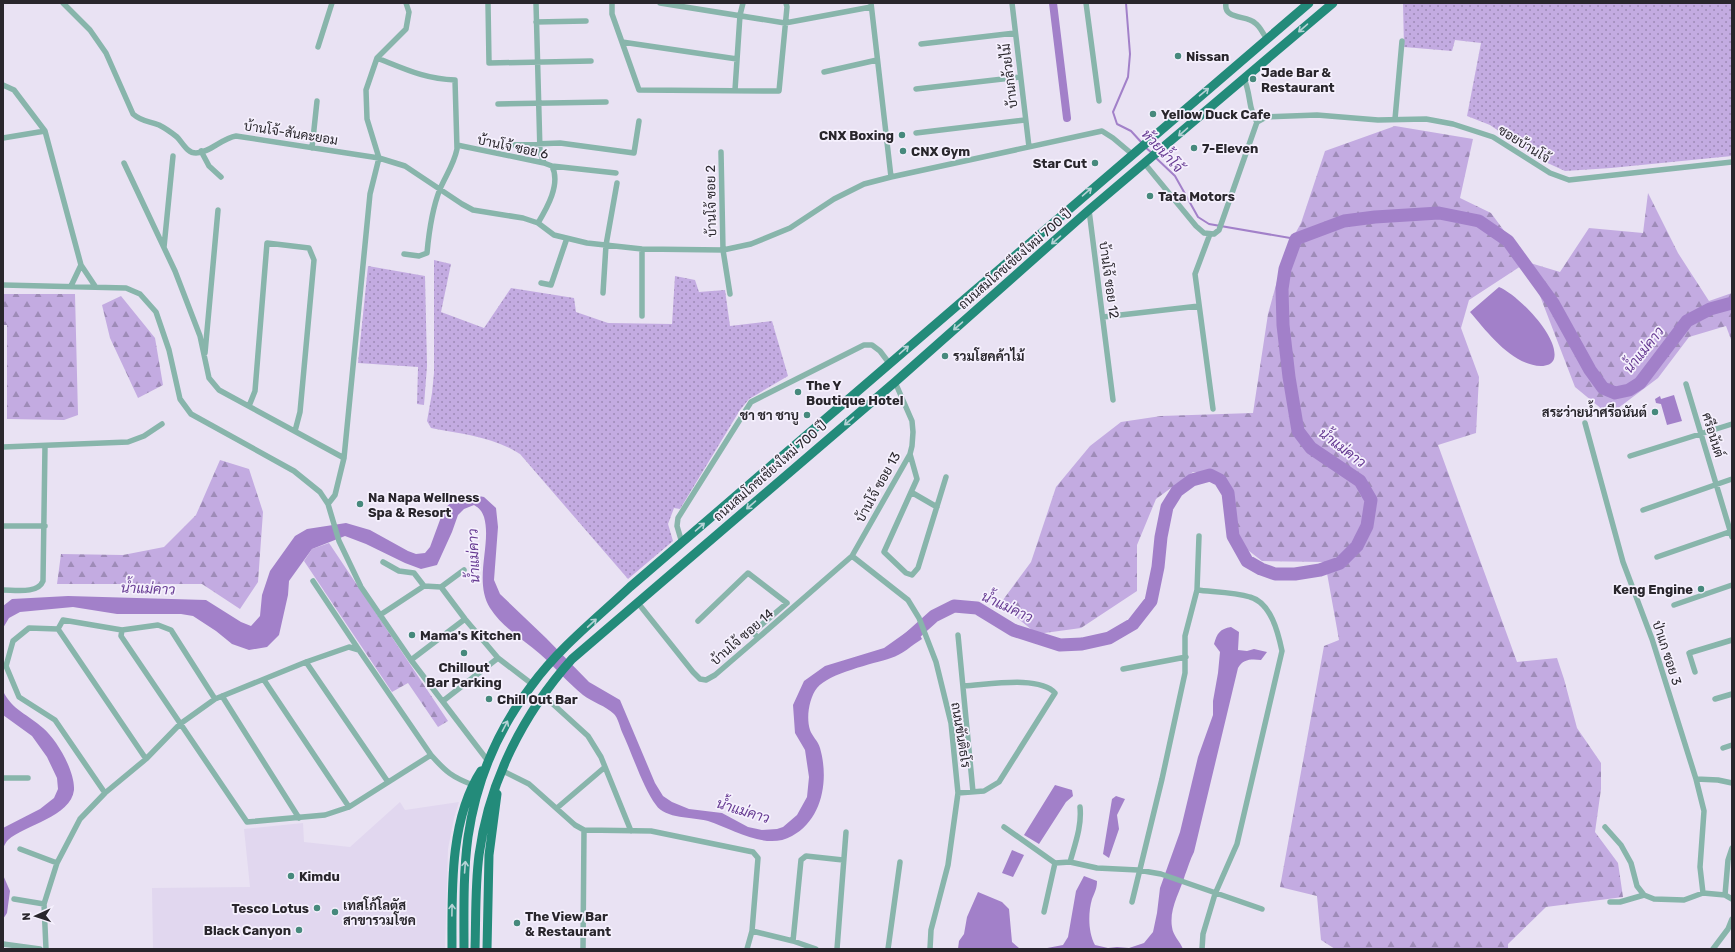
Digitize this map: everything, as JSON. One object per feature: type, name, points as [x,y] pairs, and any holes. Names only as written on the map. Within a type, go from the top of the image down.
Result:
[{"type":"main road","name":"ถนนสมโภชเชียงใหม่ 700 ปี","points":[[464,949],[464,878],[468,837],[476,801],[488,761],[508,720],[532,684],[563,649],[682,543],[889,363],[1309,3]]},
{"type":"main road","name":"ถนนสมโภชเชียงใหม่ 700 ปี","points":[[475,949],[476,884],[479,856],[488,806],[500,773],[517,737],[543,695],[572,658],[894,382],[1089,210],[1164,148],[1332,3]]},
{"type":"main road","points":[[452,949],[453,869],[459,830],[473,785],[488,761]]},
{"type":"main road","points":[[487,949],[489,855],[500,773]]},
{"type":"street","points":[[63,3],[90,30],[106,53],[133,114],[140,120],[158,125],[178,138],[189,151],[196,153],[201,152],[209,166],[220,176]]},
{"type":"street","points":[[318,47],[332,3]]},
{"type":"street","points":[[328,504],[335,495],[344,458],[370,194],[379,158],[367,119],[366,90],[377,58],[406,29],[409,12],[406,3]]},
{"type":"street","points":[[488,3],[489,64],[591,61]]},
{"type":"street","points":[[536,3],[540,152],[544,163]]},
{"type":"street","points":[[612,3],[612,14],[639,90],[779,91],[786,3]]},
{"type":"street","points":[[660,3],[785,23],[871,5],[891,177]]},
{"type":"street","points":[[735,90],[740,15],[743,3]]},
{"type":"street","name":"บ้านกล้วยไม้","points":[[1012,3],[1029,147]]},
{"type":"street","points":[[1086,3],[1099,102]]},
{"type":"street","points":[[1226,3],[1228,12],[1234,16],[1248,18],[1256,23],[1267,39]]},
{"type":"street","points":[[536,22],[586,21]]},
{"type":"street","points":[[921,44],[1015,34]]},
{"type":"street","points":[[1395,118],[1402,41]]},
{"type":"street","points":[[622,42],[737,59]]},
{"type":"street","points":[[377,58],[424,77],[455,80],[457,145],[455,158],[440,188],[431,220],[427,253],[419,256],[404,254]]},
{"type":"street","points":[[824,72],[877,60]]},
{"type":"street","points":[[916,89],[1020,77]]},
{"type":"street","points":[[1147,162],[1196,226],[1204,233],[1214,234],[1219,230],[1257,122],[1252,115],[1249,88],[1244,79]]},
{"type":"street","points":[[3,85],[14,90],[44,131],[81,265],[95,286]]},
{"type":"street","points":[[312,148],[317,101]]},
{"type":"street","points":[[498,104],[606,102]]},
{"type":"street","name":"ซอยบ้านโจ้","points":[[1257,122],[1266,117],[1317,115],[1378,120],[1395,118],[1426,119],[1453,124],[1493,137],[1550,173],[1569,180],[1732,162]]},
{"type":"street","points":[[916,133],[1025,120]]},
{"type":"street","points":[[505,145],[560,143],[634,153],[639,121]]},
{"type":"street","points":[[3,138],[44,131]]},
{"type":"street","points":[[538,223],[554,235],[587,243],[642,249],[723,250],[752,244],[790,228],[834,199],[864,184],[891,177],[1102,131],[1132,154]]},
{"type":"street","name":"บ้านโจ้-สันคะยอม","points":[[201,152],[228,137],[236,136],[379,158],[405,166],[473,210],[523,218],[538,223]]},
{"type":"street","name":"บ้านโจ้ ซอย 6","points":[[457,145],[544,163],[552,166],[556,174],[552,192],[545,211],[538,223]]},
{"type":"street","name":"บ้านโจ้ ซอย 2","points":[[721,152],[723,250],[730,294]]},
{"type":"street","points":[[164,249],[173,156]]},
{"type":"street","points":[[124,163],[175,271],[200,336],[209,378],[218,390],[344,458]]},
{"type":"street","points":[[552,166],[616,173]]},
{"type":"street","points":[[603,293],[606,245],[617,183]]},
{"type":"street","points":[[205,361],[218,210]]},
{"type":"street","name":"บ้านโจ้ ซอย 12","points":[[1089,210],[1113,400]]},
{"type":"street","points":[[1210,234],[1195,274],[1212,409]]},
{"type":"street","points":[[541,283],[551,285],[567,238]]},
{"type":"street","points":[[249,406],[255,391],[267,243],[309,248],[314,260],[300,412],[295,431]]},
{"type":"street","points":[[642,249],[642,316]]},
{"type":"street","points":[[71,286],[81,265]]},
{"type":"street","points":[[3,285],[95,286],[126,288],[140,294],[156,312],[169,350],[180,399],[191,414],[294,471],[320,492],[328,504],[339,541],[362,587],[411,660],[488,761]]},
{"type":"street","points":[[1103,317],[1199,306]]},
{"type":"street","points":[[682,543],[677,526],[678,518],[751,402],[864,345],[872,345],[880,351],[889,363]]},
{"type":"street","name":"บ้านโจ้ ซอย 13","points":[[852,556],[910,454],[914,432],[912,421],[894,382]]},
{"type":"street","name":"ศรีอนันต์","points":[[1686,384],[1731,533]]},
{"type":"street","name":"ป่าแก ซอย 3","points":[[1586,423],[1623,562],[1652,639],[1696,779],[1704,811],[1700,868],[1703,893]]},
{"type":"street","points":[[3,447],[128,442],[144,436],[162,424]]},
{"type":"street","points":[[1630,456],[1732,424]]},
{"type":"street","points":[[3,590],[36,589],[41,586],[44,575],[45,446]]},
{"type":"street","points":[[910,454],[917,479],[884,552],[906,573],[912,575],[918,568],[946,477]]},
{"type":"street","points":[[1643,510],[1716,484],[1732,480]]},
{"type":"street","points":[[911,492],[937,507]]},
{"type":"street","points":[[3,526],[45,526]]},
{"type":"street","points":[[1657,557],[1731,533]]},
{"type":"street","points":[[1132,902],[1138,870],[1162,779],[1185,673],[1185,636],[1197,590],[1200,536]]},
{"type":"street","name":"บ้านโจ้ ซอย 14","points":[[638,603],[693,672],[700,679],[706,680],[715,675],[852,556]]},
{"type":"street","name":"ถนนขันติธโร","points":[[852,556],[908,600],[919,618],[936,662],[951,724],[958,793],[948,865],[931,930],[930,949]]},
{"type":"street","points":[[384,562],[399,570],[414,573],[424,586]]},
{"type":"street","points":[[380,615],[424,586],[441,587],[464,570]]},
{"type":"street","points":[[698,621],[748,574],[787,603],[753,632],[758,638]]},
{"type":"street","points":[[313,581],[431,755],[444,770],[455,778],[473,785]]},
{"type":"street","points":[[1674,606],[1732,585]]},
{"type":"street","points":[[441,587],[465,619],[498,658],[532,684]]},
{"type":"street","points":[[1197,590],[1250,597],[1259,603],[1271,616],[1278,632],[1282,651],[1236,844],[1215,894],[1203,934],[1202,949]]},
{"type":"street","points":[[411,660],[465,619]]},
{"type":"street","points":[[58,629],[63,620],[122,630],[158,625],[171,630],[215,699]]},
{"type":"street","points":[[58,629],[29,628],[13,642],[6,666],[19,697],[55,720],[105,793]]},
{"type":"street","points":[[58,629],[146,759]]},
{"type":"street","points":[[122,630],[121,636],[247,822],[325,815],[349,807],[431,755]]},
{"type":"street","points":[[958,635],[973,792]]},
{"type":"street","points":[[1695,672],[1689,653],[1732,640]]},
{"type":"street","points":[[46,949],[44,904],[57,862],[80,819],[105,793],[146,759],[180,724],[215,699],[306,662],[349,647],[359,650]]},
{"type":"street","points":[[1123,669],[1186,657]]},
{"type":"street","points":[[443,701],[498,658]]},
{"type":"street","points":[[306,662],[388,782]]},
{"type":"street","points":[[264,680],[349,807]]},
{"type":"street","points":[[958,793],[984,791],[999,782],[1055,693],[1050,687],[1024,682],[964,686]]},
{"type":"street","points":[[1715,699],[1732,694]]},
{"type":"street","points":[[543,695],[588,736],[601,757],[631,831]]},
{"type":"street","points":[[222,696],[299,818]]},
{"type":"street","points":[[1723,748],[1732,745]]},
{"type":"street","points":[[557,808],[605,767]]},
{"type":"street","points":[[500,773],[528,784],[575,825],[584,830],[662,833],[753,852],[758,858],[752,931],[747,949]]},
{"type":"street","points":[[3,778],[28,778]]},
{"type":"street","points":[[1696,779],[1718,780],[1732,783]]},
{"type":"street","points":[[1070,862],[1082,818],[1080,807]]},
{"type":"street","points":[[1004,827],[1055,863],[1070,862],[1097,868],[1138,870],[1161,874],[1215,894],[1262,909]]},
{"type":"street","points":[[1605,827],[1621,845],[1631,863],[1637,886],[1644,895],[1654,899],[1684,900],[1703,893],[1732,898]]},
{"type":"street","points":[[583,949],[584,830]]},
{"type":"street","points":[[837,949],[846,832]]},
{"type":"street","points":[[20,848],[57,862]]},
{"type":"street","points":[[1725,896],[1728,860],[1732,848]]},
{"type":"street","points":[[793,941],[801,860],[806,856],[844,860]]},
{"type":"street","points":[[888,949],[900,862]]},
{"type":"street","points":[[1044,912],[1055,863]]},
{"type":"street","points":[[1610,902],[1620,902],[1644,895]]},
{"type":"street","points":[[14,899],[44,904]]},
{"type":"street","points":[[1713,948],[1728,929],[1732,919]]},
{"type":"street","points":[[752,931],[793,941],[816,949]]},
{"type":"street","points":[[3,944],[40,949]]},
{"type":"street","points":[[1713,948],[1721,949]]},
{"type":"shaded area","points":[[1499,287],[1507,291],[1526,307],[1544,329],[1551,340],[1554,350],[1554,359],[1551,363],[1541,366],[1520,360],[1501,346],[1470,312]]},
{"type":"shaded area","points":[[1732,297],[1732,307],[1691,322],[1698,309]]},
{"type":"shaded area","points":[[1674,395],[1682,421],[1667,425],[1661,404],[1656,403],[1655,399],[1660,396],[1661,399]]},
{"type":"shaded area","points":[[468,494],[484,497],[496,508],[498,527],[494,580],[500,594],[589,682],[620,700],[655,783],[663,796],[672,802],[689,809],[722,813],[748,827],[762,830],[783,827],[797,815],[807,797],[809,777],[805,750],[795,733],[793,705],[804,681],[825,666],[884,648],[915,626],[922,639],[895,657],[841,673],[823,683],[814,692],[810,703],[808,720],[810,730],[819,745],[823,760],[824,772],[821,797],[817,809],[802,829],[792,836],[782,840],[771,841],[750,837],[708,821],[680,817],[660,810],[651,798],[642,780],[618,720],[614,714],[577,690],[540,654],[500,621],[490,608],[485,597],[483,586],[486,528],[482,513],[474,505],[464,509],[458,515],[437,565],[421,569],[345,536],[312,549],[289,581],[288,595],[279,635],[267,647],[249,650],[232,644],[216,631],[193,616],[181,614],[117,614],[73,607],[20,612],[9,618],[3,628],[3,606],[12,599],[68,596],[206,600],[241,622],[251,626],[260,616],[262,595],[270,571],[295,536],[307,529],[346,523],[370,530],[408,551],[416,554],[425,553],[430,547],[444,509],[454,500]]},
{"type":"shaded area","points":[[1231,627],[1239,632],[1238,650],[1247,651],[1254,649],[1267,652],[1261,660],[1245,661],[1238,668],[1194,852],[1173,907],[1171,920],[1173,930],[1183,949],[1042,949],[1063,945],[1068,937],[1076,891],[1084,876],[1097,881],[1089,916],[1091,934],[1095,945],[1108,948],[1129,948],[1144,943],[1153,932],[1160,888],[1180,832],[1198,757],[1213,715],[1213,701],[1220,652],[1214,644],[1216,637],[1220,632]]},
{"type":"shaded area","points":[[3,691],[16,708],[38,723],[54,740],[64,756],[72,774],[74,790],[71,799],[65,807],[46,820],[15,835],[8,840],[3,848],[3,828],[40,809],[54,798],[58,789],[57,778],[47,757],[32,736],[3,715]]},
{"type":"shaded area","points":[[1055,785],[1072,790],[1073,796],[1066,802],[1039,844],[1024,835]]},
{"type":"shaded area","points":[[1116,796],[1125,799],[1117,815],[1119,829],[1109,858],[1103,854],[1112,799]]},
{"type":"shaded area","points":[[400,802],[405,810],[459,802],[454,818],[448,849],[445,949],[153,949],[152,888],[250,887],[244,829],[303,823],[304,842],[350,847]]},
{"type":"shaded area","points":[[1012,850],[1024,855],[1013,877],[1002,873]]},
{"type":"shaded area","points":[[3,875],[10,891],[7,913],[3,919]]},
{"type":"shaded area","points":[[978,892],[1002,902],[1009,909],[1012,942],[1019,948],[1042,949],[958,949],[959,941],[964,934],[967,917]]},
{"type":"green space","points":[[1403,3],[1732,3],[1732,156],[1565,171],[1541,160],[1490,125],[1467,116],[1481,43],[1455,40],[1452,51],[1404,47]]},
{"type":"green space","points":[[1395,126],[1473,139],[1460,198],[1491,213],[1527,262],[1469,300],[1461,328],[1479,377],[1476,433],[1438,445],[1517,662],[1557,658],[1577,728],[1601,763],[1601,789],[1595,832],[1618,863],[1623,897],[1546,907],[1508,944],[1508,949],[1335,949],[1321,940],[1317,896],[1280,887],[1324,646],[1339,640],[1325,562],[1262,561],[1240,544],[1235,525],[1232,490],[1216,472],[1193,472],[1156,499],[1137,545],[1137,591],[1081,628],[1037,634],[1000,604],[1031,562],[1056,487],[1090,446],[1121,422],[1161,416],[1253,413],[1268,314],[1285,252],[1301,223],[1325,151]]},
{"type":"green space","points":[[1648,193],[1678,253],[1709,301],[1732,293],[1732,342],[1726,326],[1689,337],[1658,378],[1609,415],[1575,387],[1527,262],[1560,272],[1589,228],[1643,233]]},
{"type":"green space","points":[[434,260],[451,264],[441,312],[484,328],[511,288],[574,298],[576,312],[608,323],[672,324],[675,276],[695,280],[699,292],[725,290],[730,326],[772,321],[788,376],[749,399],[740,410],[680,509],[674,508],[668,524],[673,541],[628,579],[520,454],[510,448],[489,440],[466,434],[431,428],[427,421],[434,373]]},
{"type":"green space","points":[[368,266],[425,276],[427,366],[424,405],[417,404],[418,367],[358,363]]},
{"type":"green space","points":[[3,294],[75,294],[78,415],[64,420],[7,419],[7,325],[3,325]]},
{"type":"green space","points":[[121,296],[155,338],[163,385],[138,398],[110,338],[102,305]]},
{"type":"green space","points":[[220,460],[249,469],[263,512],[258,582],[240,609],[202,584],[57,584],[61,554],[123,555],[164,547],[196,515]]},
{"type":"green space","points":[[329,543],[448,721],[438,727],[408,683],[392,692],[304,561],[312,549]]},
{"type":"waterway","points":[[1053,3],[1067,118]]},
{"type":"waterway","name":"ห้วยน้ำโจ้","points":[[1126,3],[1130,54],[1128,77],[1113,112],[1117,124],[1131,131],[1142,143]]},
{"type":"waterway","name":"ห้วยน้ำโจ้","points":[[1145,147],[1152,153]]},
{"type":"waterway","name":"ห้วยน้ำโจ้","points":[[1155,157],[1175,176],[1198,217],[1209,224],[1296,239]]},
{"type":"waterway","name":"น้ำแม่คาว","points":[[906,641],[934,616],[954,606],[977,608],[1013,630],[1060,645],[1082,644],[1109,638],[1133,624],[1151,601],[1167,507],[1177,491],[1192,480],[1210,475],[1220,480],[1228,493],[1233,536],[1247,561],[1261,569],[1275,574],[1295,574],[1320,570],[1340,563],[1357,546],[1367,526],[1371,500],[1360,481],[1311,448],[1298,431],[1289,377],[1283,325],[1282,289],[1285,269],[1296,239],[1344,221],[1375,217],[1439,213],[1479,221],[1508,241],[1553,303],[1590,370],[1603,388],[1615,393],[1629,390],[1640,383],[1687,321],[1710,309],[1732,303]]},
{"type":"place","name":"Nissan","points":[[1178,56]]},
{"type":"place","name":"Jade Bar & Restaurant","points":[[1253,79]]},
{"type":"place","name":"Yellow Duck Cafe","points":[[1153,114]]},
{"type":"place","name":"CNX Boxing","points":[[902,135]]},
{"type":"place","name":"7-Eleven","points":[[1194,148]]},
{"type":"place","name":"CNX Gym","points":[[903,151]]},
{"type":"place","name":"Star Cut","points":[[1095,163]]},
{"type":"place","name":"Tata Motors","points":[[1150,196]]},
{"type":"place","name":"รวมโฮคค้าไม้","points":[[945,356]]},
{"type":"place","name":"The Y Boutique Hotel","points":[[798,392]]},
{"type":"place","name":"สระว่ายน้ำศรีอนันต์","points":[[1655,412]]},
{"type":"place","name":"ชา ชา ชาบู","points":[[807,415]]},
{"type":"place","name":"Na Napa Wellness Spa & Resort","points":[[360,504]]},
{"type":"place","name":"Keng Engine","points":[[1701,589]]},
{"type":"place","name":"Mama's Kitchen","points":[[412,635]]},
{"type":"place","name":"Chillout Bar Parking","points":[[464,653]]},
{"type":"place","name":"Chill Out Bar","points":[[489,699]]},
{"type":"place","name":"Kimdu","points":[[291,876]]},
{"type":"place","name":"Tesco Lotus","points":[[317,908]]},
{"type":"place","name":"เทสโก้โลตัส สาขารวมโชค","points":[[335,912]]},
{"type":"place","name":"The View Bar & Restaurant","points":[[517,923]]},
{"type":"place","name":"Black Canyon","points":[[299,930]]}]
